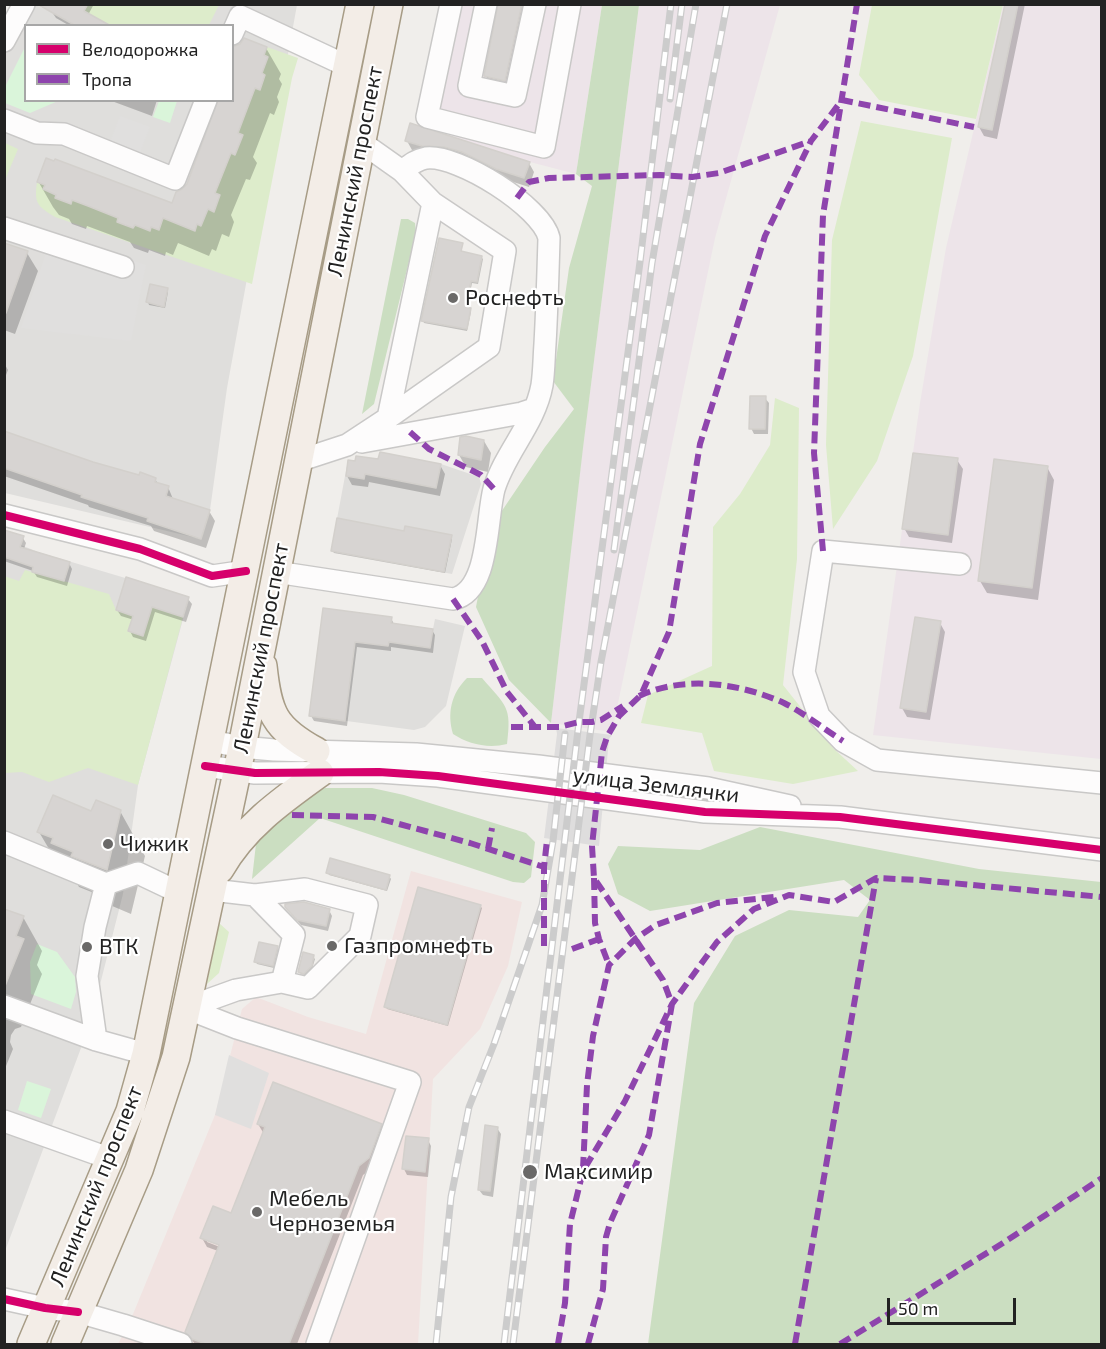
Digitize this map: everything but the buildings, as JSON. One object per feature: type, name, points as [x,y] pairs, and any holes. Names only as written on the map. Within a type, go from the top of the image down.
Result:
[{"type":"main road","name":"Ленинский проспект","points":[[31,1344],[111,1159],[130,1111],[146,1054],[360,4]]},
{"type":"main road","name":"Ленинский проспект","points":[[65,1344],[139,1170],[176,1057],[239,759],[389,4]]},
{"type":"main road","points":[[212,890],[225,861],[259,819],[288,795],[318,762],[284,731],[277,720],[266,686],[262,645]]},
{"type":"street","points":[[4,41],[24,4]]},
{"type":"street","points":[[451,4],[427,117],[544,147],[570,4]]},
{"type":"street","points":[[486,4],[469,86],[515,96],[535,4]]},
{"type":"street","points":[[234,30],[240,16],[347,66]]},
{"type":"street","points":[[4,120],[37,133],[64,134],[175,179],[205,102]]},
{"type":"street","points":[[347,445],[489,347],[505,251],[433,203],[402,171],[361,142]]},
{"type":"street","points":[[276,572],[453,599],[465,595],[480,575],[494,489],[505,462],[529,421],[539,397],[543,372],[548,230],[517,198],[461,166],[444,159],[428,158],[415,161],[402,171]]},
{"type":"street","points":[[388,418],[433,203]]},
{"type":"street","points":[[4,228],[123,267]]},
{"type":"street","points":[[298,461],[347,445],[534,409]]},
{"type":"street","points":[[4,515],[140,549],[212,576],[246,571]]},
{"type":"street","points":[[960,564],[823,552],[804,672],[819,716],[843,741],[877,759],[1101,783]]},
{"type":"street","name":"улица Землячки","points":[[208,754],[239,759],[318,762],[439,756],[696,786],[840,817],[1101,850]]},
{"type":"street","points":[[4,842],[106,884],[138,873],[180,893]]},
{"type":"street","points":[[96,1040],[87,976],[95,927],[106,884]]},
{"type":"street","points":[[186,1008],[236,990],[282,982],[308,988],[360,936],[367,905],[305,889],[255,895],[212,890]]},
{"type":"street","points":[[255,895],[294,935],[282,982]]},
{"type":"street","points":[[5,1008],[96,1040],[146,1054]]},
{"type":"street","points":[[186,1008],[237,1028],[410,1082],[317,1344]]},
{"type":"street","points":[[4,1121],[111,1159]]},
{"type":"street","points":[[4,1299],[45,1308]]},
{"type":"street","name":"Ленинский проспект","points":[[45,1308],[78,1312]]},
{"type":"street","points":[[78,1312],[181,1344]]},
{"type":"shaded area","points":[[55,4],[297,5],[227,388],[210,510],[201,539],[5,493],[4,54],[30,5],[36,5],[51,12]]},
{"type":"shaded area","points":[[442,5],[602,5],[576,174],[530,162],[417,125]]},
{"type":"shaded area","points":[[639,5],[780,5],[715,238],[612,732],[551,723],[578,486]]},
{"type":"shaded area","points":[[1003,5],[1101,5],[1101,759],[873,735],[920,403],[946,248]]},
{"type":"shaded area","points":[[120,116],[150,127],[139,155],[109,144]]},
{"type":"shaded area","points":[[52,235],[146,265],[131,341],[21,328]]},
{"type":"shaded area","points":[[380,452],[441,464],[479,477],[481,484],[452,574],[331,551],[348,460],[355,461],[356,456],[378,459]]},
{"type":"shaded area","points":[[5,530],[24,536],[21,545],[38,552],[189,597],[138,785],[123,894],[90,1024],[5,1251]]},
{"type":"shaded area","points":[[323,608],[392,617],[392,623],[433,629],[435,619],[465,626],[446,706],[425,727],[414,730],[309,716]]},
{"type":"shaded area","points":[[411,871],[522,902],[508,966],[480,1029],[433,1079],[418,1344],[118,1344],[131,1319],[215,1115],[242,1009],[256,997],[308,1017],[366,1034]]},
{"type":"shaded area","points":[[229,1055],[269,1073],[251,1129],[215,1115]]},
{"type":"green space","points":[[88,5],[219,5],[210,24],[93,24],[96,18],[84,11]]},
{"type":"green space","points":[[602,5],[639,5],[551,723],[509,680],[476,607],[491,527],[545,447],[574,409],[553,381],[569,268],[592,186],[576,174]]},
{"type":"green space","points":[[872,5],[1003,5],[976,119],[879,100],[859,75]]},
{"type":"green space","points":[[267,47],[298,58],[292,78],[252,284],[55,217],[38,203],[37,182],[45,185],[43,189],[71,204],[72,200],[88,206],[90,202],[118,218],[117,222],[133,228],[135,225],[150,230],[151,227],[159,230],[164,216],[195,230],[197,224],[201,226],[208,209],[214,211],[220,195],[215,193],[222,162],[227,164],[231,153],[235,155],[243,136],[238,133],[244,118],[240,116],[249,104],[255,88],[260,89],[265,75],[262,73],[268,57],[264,55]]},
{"type":"green space","points":[[24,49],[24,102],[56,102],[30,113],[5,103],[5,87]]},
{"type":"green space","points":[[159,102],[177,102],[170,123],[153,117]]},
{"type":"green space","points":[[861,121],[952,138],[913,356],[877,461],[833,529],[826,445],[832,240]]},
{"type":"green space","points":[[5,143],[18,149],[5,180]]},
{"type":"green space","points":[[401,219],[408,219],[415,223],[416,233],[374,404],[362,414]]},
{"type":"green space","points":[[775,398],[799,408],[797,559],[783,685],[833,748],[858,771],[793,784],[714,771],[702,733],[641,723],[648,695],[712,666],[713,527],[740,494],[770,445]]},
{"type":"green space","points":[[25,570],[109,594],[116,610],[133,616],[152,607],[183,617],[138,785],[88,768],[49,782],[22,772],[5,773],[4,576],[19,581]]},
{"type":"green space","points":[[467,678],[482,678],[502,701],[509,722],[507,744],[478,745],[453,734],[450,719],[452,704],[457,691]]},
{"type":"green space","points":[[325,788],[372,788],[404,795],[526,833],[535,842],[531,877],[524,883],[513,882],[320,818],[252,879],[257,835],[289,805]]},
{"type":"green space","points":[[760,827],[979,869],[1101,882],[1101,1344],[648,1344],[694,1003],[735,936],[789,910],[858,917],[870,900],[844,880],[650,911],[618,894],[608,864],[618,846],[700,850]]},
{"type":"green space","points":[[219,923],[229,932],[219,973],[207,984]]},
{"type":"green space","points":[[37,944],[57,952],[75,977],[76,992],[71,1009],[31,994],[30,962]]},
{"type":"green space","points":[[27,1081],[51,1089],[41,1118],[18,1110]]},
{"type":"pier","points":[[556,728],[612,735],[609,739],[599,846],[544,838]]},
{"type":"railway","points":[[504,1344],[579,722],[640,262],[671,4]]},
{"type":"railway","points":[[670,99],[682,4]]},
{"type":"railway","points":[[614,550],[652,263],[696,4]]},
{"type":"railway","points":[[513,1344],[601,662],[727,4]]},
{"type":"railway","points":[[436,1344],[451,1197],[469,1107],[494,1044],[542,905],[553,841],[565,734]]},
{"type":"marked path","points":[[823,551],[814,453],[823,215],[857,4]]},
{"type":"marked path","points":[[588,1344],[603,1289],[606,1237],[610,1223],[649,1135],[672,1004],[663,980],[594,878],[592,846],[602,752],[607,737],[619,716],[641,695],[669,632],[700,444],[765,236],[811,141],[842,100],[974,127]]},
{"type":"marked path","points":[[517,198],[529,182],[549,178],[660,175],[692,177],[719,173],[811,141]]},
{"type":"marked path","points":[[410,432],[429,449],[481,475],[494,489]]},
{"type":"marked path","points":[[453,599],[482,641],[507,692],[535,727]]},
{"type":"marked path","points":[[639,696],[675,685],[730,686],[784,703],[843,741]]},
{"type":"marked path","points":[[511,727],[559,727],[579,722],[592,722],[601,720],[623,706]]},
{"type":"marked path","points":[[292,815],[373,817],[470,843],[544,867]]},
{"type":"marked path","points":[[488,849],[492,828]]},
{"type":"marked path","points":[[544,946],[544,867],[547,840]]},
{"type":"marked path","points":[[594,878],[595,923],[609,965]]},
{"type":"marked path","points":[[558,1344],[565,1303],[570,1224],[583,1171],[625,1101],[672,1004],[717,942],[754,909],[789,895],[834,902],[876,878],[1102,897]]},
{"type":"marked path","points":[[795,1344],[876,878]]},
{"type":"marked path","points":[[583,1169],[587,1085],[593,1036],[609,965],[635,939],[656,925],[717,903],[774,897]]},
{"type":"marked path","points":[[572,949],[599,939]]},
{"type":"marked path","points":[[840,1344],[1003,1243],[1102,1178]]},
{"type":"cycle path","points":[[4,515],[140,549],[212,576],[246,571]]},
{"type":"cycle path","points":[[205,766],[255,773],[379,772],[438,776],[705,812],[840,817],[1102,850]]},
{"type":"cycle path","points":[[4,1299],[78,1312]]},
{"type":"place","name":"Роснефть","points":[[453,298]]},
{"type":"place","name":"Чижик","points":[[108,844]]},
{"type":"place","name":"Газпромнефть","points":[[332,946]]},
{"type":"place","name":"ВТК","points":[[87,947]]},
{"type":"place","name":"Максимир","points":[[530,1172]]},
{"type":"place","name":"Мебель Черноземья","points":[[257,1212]]}]
